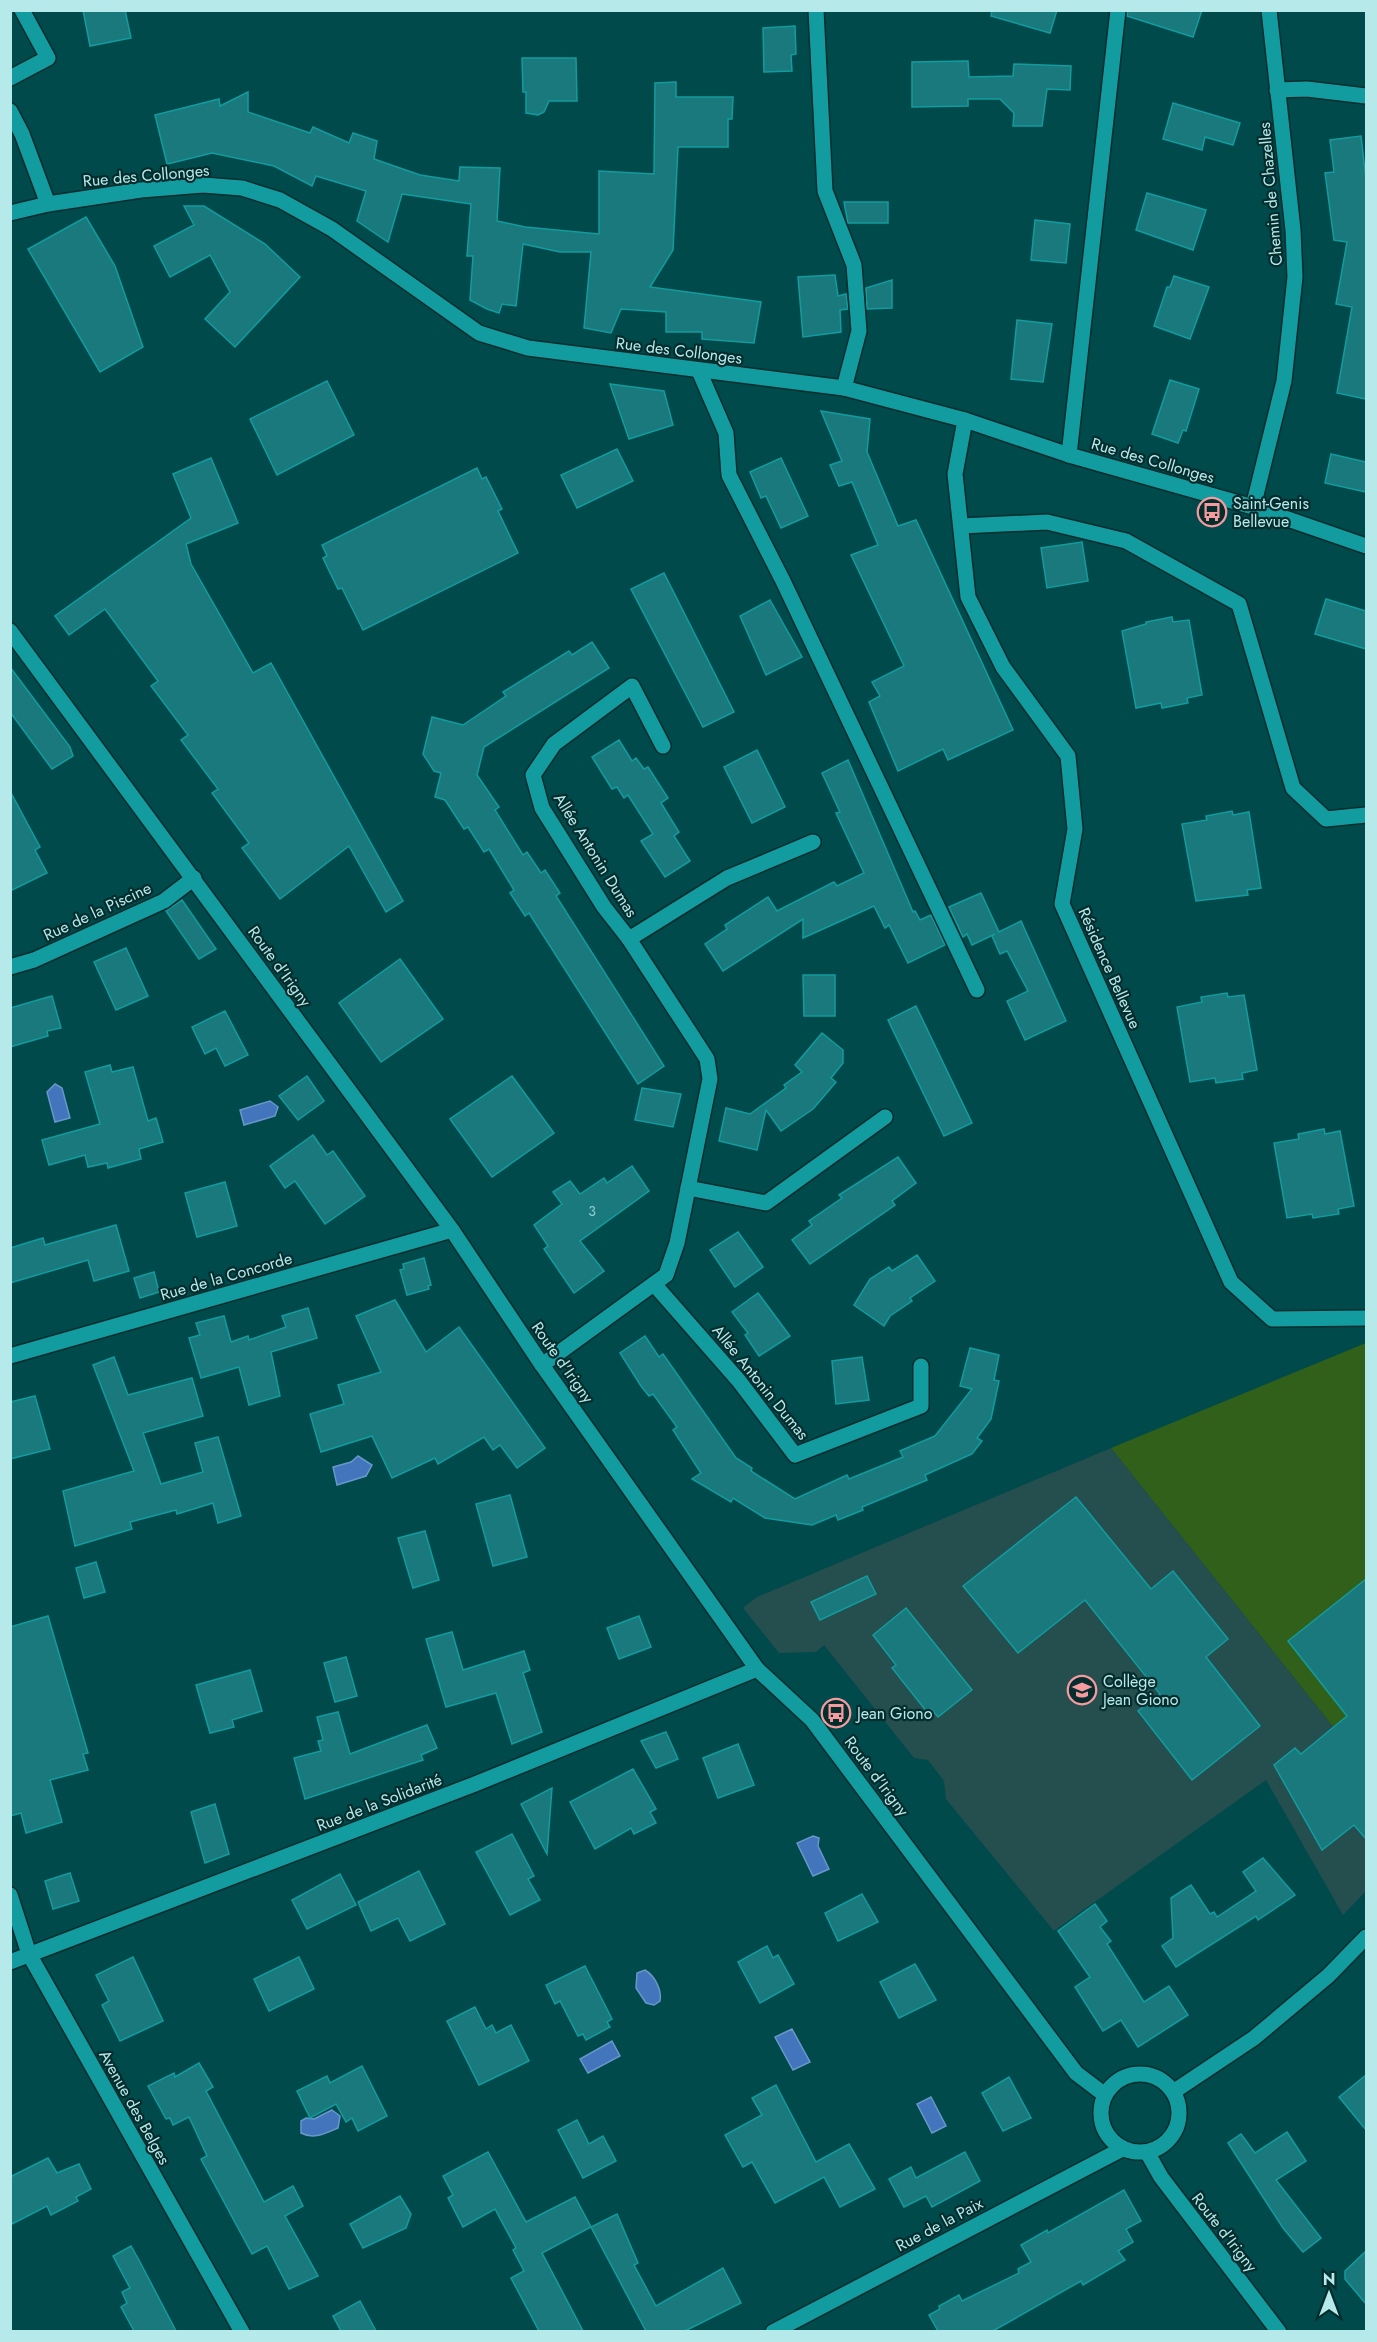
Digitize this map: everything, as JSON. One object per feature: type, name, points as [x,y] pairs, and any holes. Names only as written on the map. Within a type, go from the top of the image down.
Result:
[{"type":"street","points":[[10,78],[48,58],[22,10]]},
{"type":"street","points":[[816,10],[825,192],[854,265],[858,331],[844,388]]},
{"type":"street","points":[[1069,455],[1118,10]]},
{"type":"street","name":"Chemin de Chazelles","points":[[1253,507],[1284,381],[1296,277],[1292,219],[1269,10]]},
{"type":"street","points":[[1277,90],[1307,89],[1366,96]]},
{"type":"street","points":[[10,111],[22,134],[48,204]]},
{"type":"street","name":"Rue des Collonges","points":[[10,213],[48,204],[141,190],[204,185],[242,188],[280,200],[332,230],[479,333],[528,348],[844,388],[965,420],[1069,455],[1253,507],[1366,546]]},
{"type":"street","points":[[699,371],[726,433],[729,475],[783,581],[976,990]]},
{"type":"street","name":"Résidence Bellevue","points":[[965,420],[955,474],[968,597],[1003,667],[1068,756],[1075,829],[1062,904],[1231,1282],[1272,1319],[1366,1318]]},
{"type":"street","points":[[961,526],[1047,522],[1126,542],[1239,604],[1293,788],[1326,819],[1366,815]]},
{"type":"street","name":"Route d'Irigny","points":[[10,631],[452,1230],[542,1365],[757,1668],[812,1720],[1076,2073],[1105,2095]]},
{"type":"street","name":"Allée Antonin Dumas","points":[[542,1365],[666,1275],[673,1263],[710,1079],[707,1059],[629,939],[604,907],[542,808],[533,775],[554,744],[632,686],[663,746]]},
{"type":"street","name":"Allée Antonin Dumas","points":[[629,939],[727,878],[813,842]]},
{"type":"street","name":"Rue de la Piscine","points":[[10,967],[34,960],[164,901],[194,878]]},
{"type":"street","points":[[688,1188],[766,1203],[885,1117]]},
{"type":"street","name":"Rue de la Concorde","points":[[10,1356],[452,1230]]},
{"type":"street","name":"Allée Antonin Dumas","points":[[654,1284],[739,1381],[795,1455],[921,1406],[921,1366]]},
{"type":"street","name":"Rue de la Solidarité","points":[[10,1962],[475,1784],[757,1668]]},
{"type":"street","name":"Avenue des Belges","points":[[10,1895],[30,1954],[242,2331]]},
{"type":"street","points":[[1173,2092],[1254,2038],[1328,1976],[1366,1937]]},
{"type":"street","points":[[1140,2074],[1152,2076],[1173,2092],[1178,2103],[1176,2128],[1169,2139],[1147,2152],[1122,2148],[1110,2138],[1103,2128],[1100,2115],[1105,2095],[1116,2082],[1127,2076],[1140,2074]]},
{"type":"street","name":"Rue de la Paix","points":[[773,2331],[1122,2148]]},
{"type":"street","name":"Route d'Irigny","points":[[1147,2152],[1161,2177],[1279,2331]]},
{"type":"shaded area","name":"Collège Jean Giono","points":[[1111,1448],[1366,1768],[1366,1891],[1343,1915],[1266,1780],[1054,1931],[946,1799],[944,1781],[928,1760],[914,1758],[824,1645],[816,1652],[779,1653],[743,1608],[757,1597]]},
{"type":"green space","points":[[1366,1343],[1366,1768],[1111,1448]]},
{"type":"water","points":[[55,1084],[62,1088],[70,1118],[55,1122],[47,1092]]},
{"type":"water","points":[[270,1101],[278,1107],[275,1116],[244,1125],[240,1110]]},
{"type":"water","points":[[358,1456],[372,1465],[366,1476],[337,1485],[333,1467],[351,1462]]},
{"type":"water","points":[[813,1836],[819,1838],[818,1846],[829,1869],[813,1876],[797,1843]]},
{"type":"water","points":[[645,1970],[659,1988],[660,2001],[654,2005],[646,2003],[636,1988],[637,1973]]},
{"type":"water","points":[[792,2029],[810,2062],[793,2070],[775,2037]]},
{"type":"water","points":[[612,2041],[620,2056],[588,2073],[580,2059]]},
{"type":"water","points":[[931,2097],[946,2126],[932,2133],[917,2104]]},
{"type":"water","points":[[332,2110],[340,2116],[338,2128],[315,2136],[301,2133],[301,2121],[306,2118],[314,2119]]},
{"type":"building","points":[[83,10],[125,10],[131,38],[90,46]]},
{"type":"building","points":[[992,10],[1057,10],[1050,33],[991,16]]},
{"type":"building","points":[[1128,10],[1202,10],[1193,37],[1127,16]]},
{"type":"building","points":[[795,26],[796,54],[791,55],[792,71],[764,72],[763,28]]},
{"type":"building","points":[[522,58],[576,58],[577,101],[549,101],[544,112],[538,115],[526,113]]},
{"type":"building","points":[[968,61],[969,77],[1013,76],[1014,64],[1071,66],[1070,90],[1047,89],[1042,126],[1013,126],[1014,113],[1000,99],[968,99],[968,106],[912,107],[912,62]]},
{"type":"building","points":[[676,82],[676,97],[733,97],[732,119],[728,119],[728,147],[678,147],[673,250],[650,287],[761,302],[754,343],[702,339],[702,332],[666,332],[666,312],[621,309],[611,333],[584,328],[591,252],[560,252],[523,244],[516,306],[502,304],[499,313],[487,309],[470,300],[473,256],[467,256],[471,204],[402,194],[388,242],[357,221],[366,191],[316,176],[312,186],[274,166],[212,153],[167,164],[155,115],[219,99],[220,106],[248,92],[248,112],[310,133],[313,127],[349,143],[353,133],[377,141],[374,159],[420,175],[459,181],[460,167],[500,168],[497,221],[525,227],[599,234],[599,171],[654,174],[655,83]]},
{"type":"building","points":[[1173,103],[1240,123],[1233,145],[1205,137],[1202,150],[1163,139]]},
{"type":"building","points":[[1361,136],[1366,180],[1366,399],[1337,393],[1352,307],[1336,304],[1347,242],[1334,240],[1325,173],[1334,172],[1330,140]]},
{"type":"building","points":[[1147,193],[1206,210],[1193,250],[1136,230]]},
{"type":"building","points":[[844,202],[888,202],[888,223],[848,223]]},
{"type":"building","points":[[184,206],[204,206],[265,244],[300,277],[235,347],[205,319],[230,292],[210,255],[170,277],[154,246],[194,225]]},
{"type":"building","points":[[86,217],[115,266],[143,347],[100,372],[28,249]]},
{"type":"building","points":[[1035,220],[1070,224],[1066,263],[1031,260]]},
{"type":"building","points":[[835,275],[838,296],[846,294],[848,309],[840,310],[841,332],[803,337],[798,277]]},
{"type":"building","points":[[1174,276],[1209,287],[1190,339],[1154,326],[1167,287],[1170,287]]},
{"type":"building","points":[[892,280],[892,308],[867,309],[866,288]]},
{"type":"building","points":[[1017,320],[1052,324],[1043,382],[1011,379]]},
{"type":"building","points":[[1170,380],[1199,389],[1186,431],[1183,430],[1178,443],[1152,434]]},
{"type":"building","points":[[327,381],[354,435],[277,475],[250,419]]},
{"type":"building","points":[[610,384],[664,391],[673,425],[629,439]]},
{"type":"building","points":[[821,411],[870,419],[867,452],[898,526],[916,520],[1013,730],[948,760],[943,749],[898,771],[869,702],[880,696],[872,682],[904,666],[851,555],[878,545],[852,482],[839,486],[830,465],[842,461]]},
{"type":"building","points":[[617,449],[633,481],[577,508],[561,475]]},
{"type":"building","points":[[1331,454],[1366,462],[1366,492],[1325,483]]},
{"type":"building","points":[[211,458],[238,523],[186,544],[191,564],[253,673],[271,663],[403,901],[386,912],[349,846],[280,899],[242,848],[249,843],[212,793],[218,789],[181,740],[188,735],[151,686],[158,681],[105,609],[69,635],[55,616],[191,518],[173,474]]},
{"type":"building","points":[[781,458],[808,516],[781,528],[766,496],[761,498],[750,472]]},
{"type":"building","points":[[477,468],[482,479],[486,477],[502,509],[498,511],[518,553],[363,630],[342,588],[338,589],[323,558],[327,556],[322,545]]},
{"type":"building","points":[[1082,542],[1088,581],[1047,588],[1041,548]]},
{"type":"building","points":[[664,573],[734,712],[703,727],[631,589]]},
{"type":"building","points":[[1326,599],[1366,611],[1366,649],[1315,634]]},
{"type":"building","points":[[770,600],[802,657],[766,675],[740,616]]},
{"type":"building","points":[[1172,617],[1173,622],[1189,620],[1202,695],[1187,698],[1188,703],[1162,708],[1161,703],[1136,708],[1122,631],[1146,624],[1146,622]]},
{"type":"building","points":[[592,642],[609,668],[484,747],[477,775],[499,807],[495,810],[523,855],[527,852],[541,873],[545,870],[560,893],[556,896],[664,1066],[638,1084],[529,913],[525,916],[510,893],[514,890],[489,849],[484,852],[468,827],[464,829],[445,800],[435,797],[441,773],[434,771],[423,754],[432,717],[463,725],[506,696],[503,692],[569,651],[572,655]]},
{"type":"building","points":[[10,667],[70,747],[73,756],[52,769],[10,712]]},
{"type":"building","points":[[619,740],[632,761],[636,758],[644,769],[648,767],[668,798],[661,803],[679,832],[674,836],[690,861],[665,877],[641,841],[653,834],[628,795],[624,798],[617,787],[612,789],[592,757]]},
{"type":"building","points":[[757,750],[785,807],[752,823],[724,767]]},
{"type":"building","points":[[848,760],[913,912],[915,911],[920,920],[931,915],[945,945],[908,963],[889,925],[885,928],[874,906],[803,938],[803,919],[723,971],[705,944],[727,929],[725,925],[768,897],[777,911],[834,882],[837,886],[864,873],[836,813],[840,812],[822,773]]},
{"type":"building","points":[[10,791],[40,847],[35,850],[47,873],[10,891]]},
{"type":"building","points":[[1232,811],[1233,815],[1249,812],[1261,888],[1247,890],[1248,895],[1196,901],[1182,824],[1207,820],[1206,816]]},
{"type":"building","points":[[981,893],[999,932],[1021,921],[1066,1021],[1025,1040],[1007,1001],[1028,991],[1007,951],[1000,954],[992,936],[995,934],[972,945],[967,934],[963,937],[949,907]]},
{"type":"building","points":[[182,900],[216,949],[199,959],[166,911]]},
{"type":"building","points":[[126,948],[148,996],[116,1010],[94,962]]},
{"type":"building","points":[[400,959],[443,1019],[381,1062],[339,1003]]},
{"type":"building","points":[[803,975],[835,975],[835,1016],[804,1016]]},
{"type":"building","points":[[1227,993],[1228,997],[1244,995],[1257,1070],[1242,1073],[1243,1079],[1216,1083],[1215,1078],[1190,1082],[1177,1007],[1202,1002],[1201,997]]},
{"type":"building","points":[[52,996],[61,1028],[47,1031],[48,1036],[10,1047],[10,1008]]},
{"type":"building","points":[[916,1006],[972,1123],[944,1136],[888,1020]]},
{"type":"building","points":[[225,1011],[248,1055],[225,1066],[216,1048],[205,1054],[192,1027]]},
{"type":"building","points":[[822,1033],[843,1050],[843,1063],[831,1078],[836,1082],[813,1109],[781,1131],[766,1110],[757,1150],[719,1141],[726,1108],[750,1114],[786,1088],[784,1085],[802,1072],[795,1065]]},
{"type":"building","points":[[110,1065],[112,1072],[133,1067],[148,1121],[156,1118],[163,1142],[139,1149],[141,1159],[108,1168],[107,1163],[88,1167],[85,1155],[49,1165],[42,1140],[100,1124],[85,1072]]},
{"type":"building","points":[[307,1076],[324,1101],[298,1120],[279,1096]]},
{"type":"building","points":[[512,1076],[554,1133],[492,1177],[450,1119]]},
{"type":"building","points":[[642,1088],[681,1094],[673,1127],[635,1120]]},
{"type":"building","points":[[1324,1129],[1325,1134],[1340,1131],[1354,1206],[1338,1209],[1339,1214],[1313,1218],[1312,1214],[1287,1218],[1274,1143],[1299,1139],[1298,1134]]},
{"type":"building","points":[[313,1135],[327,1155],[333,1151],[365,1196],[325,1224],[295,1181],[285,1188],[270,1166]]},
{"type":"building","points":[[898,1157],[916,1183],[892,1201],[895,1205],[810,1264],[792,1240],[812,1225],[809,1221],[842,1198],[839,1195]]},
{"type":"building","points":[[632,1166],[649,1191],[580,1241],[604,1271],[574,1293],[544,1249],[548,1246],[534,1225],[562,1204],[553,1192],[570,1181],[580,1194],[604,1178],[607,1183]]},
{"type":"building","points":[[225,1182],[237,1226],[197,1237],[185,1193]]},
{"type":"building","points":[[116,1225],[129,1271],[94,1281],[88,1260],[10,1283],[10,1248],[43,1238],[45,1245]]},
{"type":"building","points":[[738,1232],[763,1267],[735,1287],[710,1250]]},
{"type":"building","points":[[917,1255],[935,1281],[910,1298],[912,1301],[890,1316],[884,1326],[854,1305],[870,1279],[889,1267],[892,1271]]},
{"type":"building","points":[[424,1258],[431,1285],[428,1286],[429,1289],[407,1295],[400,1270],[404,1269],[403,1264]]},
{"type":"building","points":[[154,1272],[159,1292],[140,1298],[134,1278]]},
{"type":"building","points":[[758,1293],[790,1336],[759,1356],[745,1335],[748,1333],[732,1312]]},
{"type":"building","points":[[395,1300],[426,1352],[459,1327],[545,1448],[517,1468],[500,1445],[493,1450],[484,1437],[438,1464],[435,1458],[392,1478],[372,1436],[321,1452],[310,1414],[344,1404],[338,1385],[381,1372],[356,1316]]},
{"type":"building","points":[[308,1308],[317,1338],[271,1352],[280,1396],[249,1405],[239,1367],[201,1378],[189,1338],[200,1335],[196,1323],[224,1316],[231,1342],[248,1336],[249,1340],[286,1327],[282,1316]]},
{"type":"building","points":[[645,1336],[659,1357],[663,1354],[736,1458],[752,1468],[751,1471],[795,1499],[847,1475],[849,1479],[903,1457],[900,1451],[935,1436],[972,1389],[960,1386],[970,1348],[999,1355],[994,1380],[999,1381],[991,1419],[977,1438],[982,1441],[972,1454],[925,1475],[927,1480],[862,1507],[863,1510],[838,1520],[836,1515],[812,1525],[765,1518],[733,1498],[731,1502],[692,1479],[701,1473],[673,1430],[677,1427],[653,1394],[649,1396],[641,1386],[620,1353]]},
{"type":"building","points":[[114,1357],[128,1395],[192,1378],[203,1416],[143,1433],[161,1484],[203,1472],[195,1443],[218,1437],[241,1516],[218,1523],[213,1503],[177,1514],[176,1510],[130,1522],[132,1529],[75,1546],[63,1491],[134,1471],[93,1365]]},
{"type":"building","points":[[862,1357],[869,1400],[836,1404],[832,1361]]},
{"type":"building","points":[[35,1396],[50,1449],[10,1459],[10,1402]]},
{"type":"building","points":[[510,1495],[527,1557],[493,1566],[476,1504]]},
{"type":"building","points":[[1076,1497],[1151,1589],[1173,1571],[1228,1639],[1206,1657],[1260,1726],[1192,1780],[1138,1711],[1160,1694],[1085,1600],[1018,1653],[963,1586]]},
{"type":"building","points":[[425,1531],[439,1580],[413,1588],[398,1538]]},
{"type":"building","points":[[96,1562],[105,1592],[84,1598],[76,1568]]},
{"type":"building","points":[[867,1576],[876,1594],[820,1620],[811,1602]]},
{"type":"building","points":[[1366,1579],[1366,1839],[1354,1825],[1322,1850],[1274,1765],[1295,1748],[1301,1754],[1347,1716],[1288,1641]]},
{"type":"building","points":[[906,1608],[972,1690],[938,1717],[931,1709],[927,1712],[892,1668],[896,1665],[873,1635]]},
{"type":"building","points":[[48,1616],[88,1753],[83,1754],[88,1770],[50,1780],[62,1822],[26,1833],[21,1813],[10,1816],[10,1627]]},
{"type":"building","points":[[639,1616],[651,1647],[619,1659],[607,1628]]},
{"type":"building","points":[[452,1632],[463,1670],[524,1651],[530,1670],[523,1673],[542,1732],[512,1744],[496,1693],[446,1707],[426,1639]]},
{"type":"building","points":[[346,1657],[357,1696],[335,1702],[324,1663]]},
{"type":"building","points":[[250,1670],[262,1711],[232,1720],[234,1727],[210,1733],[196,1685]]},
{"type":"building","points":[[338,1712],[350,1754],[427,1725],[437,1748],[421,1755],[423,1760],[305,1799],[294,1758],[321,1751],[318,1741],[323,1740],[317,1717]]},
{"type":"building","points":[[666,1732],[678,1759],[656,1768],[641,1741]]},
{"type":"building","points":[[738,1744],[754,1785],[718,1798],[703,1758]]},
{"type":"building","points":[[633,1769],[656,1809],[650,1812],[656,1823],[634,1834],[631,1828],[595,1849],[570,1802]]},
{"type":"building","points":[[552,1788],[547,1854],[521,1804]]},
{"type":"building","points":[[215,1804],[229,1854],[205,1863],[191,1812]]},
{"type":"building","points":[[512,1834],[534,1876],[528,1879],[540,1900],[510,1915],[476,1852]]},
{"type":"building","points":[[1263,1858],[1295,1895],[1258,1920],[1256,1916],[1176,1967],[1162,1946],[1173,1938],[1171,1898],[1191,1885],[1210,1914],[1214,1912],[1217,1917],[1256,1891],[1243,1872]]},
{"type":"building","points":[[419,1871],[445,1924],[410,1941],[398,1918],[371,1931],[358,1902]]},
{"type":"building","points":[[70,1873],[79,1901],[53,1909],[45,1881]]},
{"type":"building","points":[[340,1874],[356,1905],[307,1929],[292,1900]]},
{"type":"building","points":[[862,1894],[878,1922],[838,1941],[825,1913]]},
{"type":"building","points":[[1095,1904],[1107,1921],[1100,1927],[1111,1941],[1107,1944],[1144,2002],[1169,1986],[1188,2015],[1138,2047],[1121,2020],[1103,2031],[1075,1987],[1090,1977],[1058,1931]]},
{"type":"building","points":[[767,1946],[773,1958],[778,1955],[794,1984],[760,2003],[738,1962]]},
{"type":"building","points":[[133,1957],[163,2021],[120,2041],[102,2005],[109,2001],[96,1975]]},
{"type":"building","points":[[299,1957],[314,1989],[269,2011],[254,1979]]},
{"type":"building","points":[[915,1964],[936,2000],[899,2018],[880,1982]]},
{"type":"building","points":[[585,1966],[612,2019],[607,2022],[610,2027],[586,2040],[583,2034],[578,2036],[560,2001],[555,2004],[546,1985]]},
{"type":"building","points":[[475,2007],[486,2029],[492,2025],[496,2033],[511,2025],[529,2061],[479,2085],[447,2021]]},
{"type":"building","points":[[199,2063],[213,2087],[206,2091],[264,2202],[293,2186],[303,2206],[285,2216],[318,2276],[289,2289],[267,2246],[252,2254],[201,2159],[207,2156],[189,2117],[173,2125],[170,2118],[166,2119],[148,2086],[174,2073],[175,2077]]},
{"type":"building","points":[[362,2066],[387,2116],[358,2131],[352,2118],[346,2122],[336,2104],[310,2118],[297,2091],[327,2076],[330,2083]]},
{"type":"building","points":[[1366,2075],[1366,2130],[1339,2097]]},
{"type":"building","points":[[1009,2077],[1031,2118],[1003,2131],[982,2093]]},
{"type":"building","points":[[776,2085],[816,2162],[849,2144],[875,2189],[840,2207],[824,2177],[775,2203],[752,2162],[743,2167],[725,2135],[762,2115],[752,2098]]},
{"type":"building","points":[[577,2120],[589,2144],[603,2136],[616,2161],[583,2178],[558,2130]]},
{"type":"building","points":[[1287,2132],[1306,2161],[1276,2180],[1321,2238],[1303,2252],[1283,2228],[1228,2143],[1241,2134],[1255,2153]]},
{"type":"building","points":[[488,2152],[526,2222],[575,2197],[591,2227],[542,2253],[583,2331],[539,2331],[511,2278],[524,2271],[513,2250],[516,2248],[495,2209],[463,2227],[448,2198],[453,2195],[443,2176]]},
{"type":"building","points":[[965,2152],[980,2181],[932,2207],[926,2196],[904,2207],[889,2179],[911,2167],[916,2178]]},
{"type":"building","points":[[48,2158],[57,2173],[79,2164],[91,2189],[76,2197],[78,2201],[51,2215],[47,2206],[10,2225],[10,2177]]},
{"type":"building","points":[[1124,2190],[1141,2221],[1126,2229],[1133,2242],[1118,2251],[1125,2260],[1083,2285],[1081,2281],[993,2331],[938,2331],[929,2315],[940,2309],[939,2306],[959,2295],[962,2301],[1019,2273],[1018,2269],[1031,2262],[1021,2245],[1047,2230],[1048,2233]]},
{"type":"building","points":[[400,2196],[411,2214],[406,2228],[363,2248],[350,2224]]},
{"type":"building","points":[[617,2214],[638,2263],[634,2265],[656,2306],[723,2268],[741,2303],[685,2331],[646,2331],[591,2227]]},
{"type":"building","points":[[131,2246],[176,2331],[134,2331],[121,2307],[127,2303],[122,2292],[130,2288],[113,2256]]},
{"type":"building","points":[[1366,2251],[1366,2304],[1345,2279],[1345,2271]]},
{"type":"building","points":[[360,2301],[376,2331],[341,2331],[333,2316]]},
{"type":"place","name":"Saint-Genis Bellevue","points":[[1212,512]]},
{"type":"place","name":"Collège Jean Giono","points":[[1082,1690]]},
{"type":"place","name":"Jean Giono","points":[[836,1713]]}]
